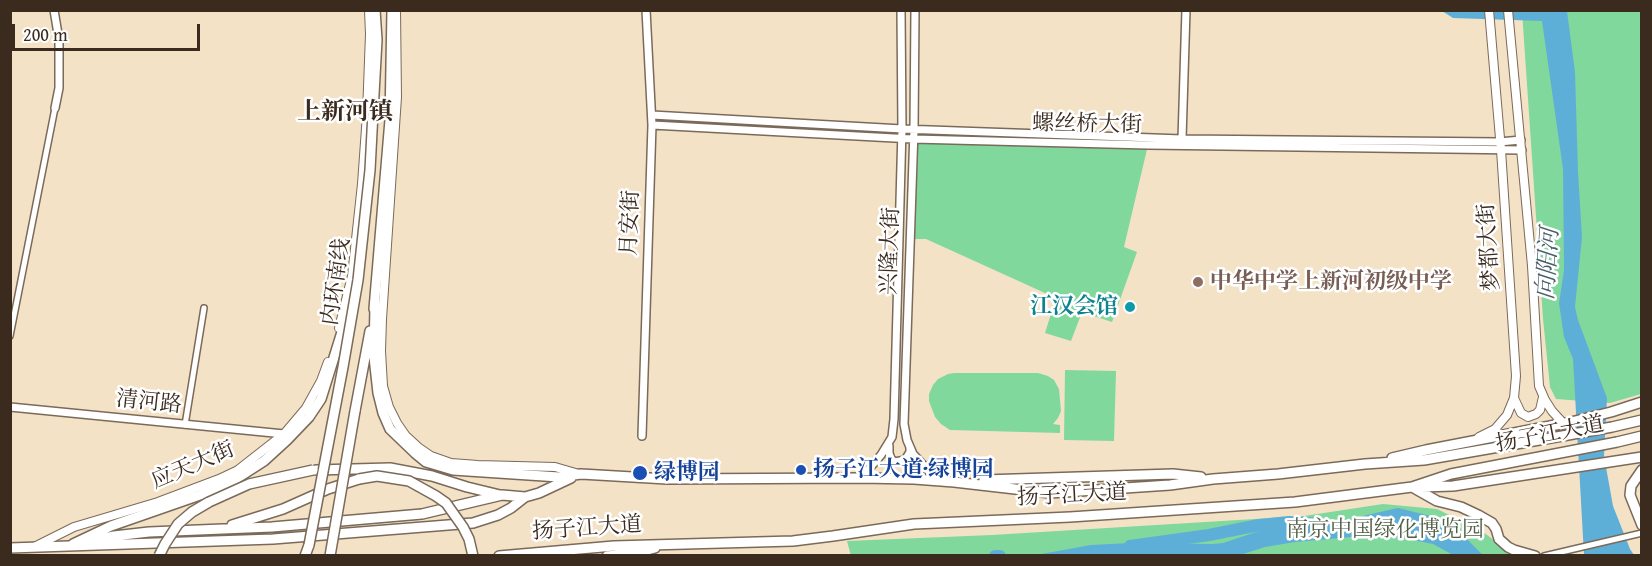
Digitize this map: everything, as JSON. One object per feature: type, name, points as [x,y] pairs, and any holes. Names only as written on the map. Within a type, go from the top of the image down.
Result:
[{"type":"highway","name":"内环南线","points":[[307,555],[344,367],[358,280],[370,170],[377,40],[375,10]]},
{"type":"highway","name":"内环南线","points":[[330,555],[375,305],[390,120],[394,10]]},
{"type":"highway","points":[[68,546],[111,526],[172,506],[233,481],[264,461],[309,417],[321,399],[358,280]]},
{"type":"highway","name":"扬子江大道","points":[[375,305],[374,357],[382,413],[390,429],[426,462],[453,470],[559,477],[581,474],[655,479],[861,478],[954,482],[1050,493],[1170,485],[1424,460],[1641,420]]},
{"type":"highway","points":[[1365,464],[1567,422],[1611,412],[1641,402]]},
{"type":"highway","name":"扬子江大道","points":[[499,555],[614,546],[793,541],[914,524],[1070,517],[1295,502],[1412,487],[1451,474],[1641,436]]},
{"type":"highway","points":[[1412,487],[1453,486],[1641,456]]},
{"type":"highway","points":[[159,555],[178,524],[209,502],[249,484],[313,470],[390,468],[432,476],[502,495]]},
{"type":"highway","points":[[1641,470],[1631,486],[1630,495],[1641,525]]},
{"type":"highway","name":"扬子江大道","points":[[68,546],[114,536],[149,532],[272,527],[423,514],[502,495],[525,496],[539,493],[581,474]]},
{"type":"highway","points":[[954,482],[1173,474],[1213,479]]},
{"type":"highway","points":[[215,530],[283,509],[328,489],[377,476],[409,481],[436,496],[450,508],[463,527],[473,555]]},
{"type":"highway","points":[[1412,487],[1437,501],[1461,507],[1478,515],[1492,523],[1499,540],[1508,547],[1535,555]]},
{"type":"highway","name":"扬子江大道","points":[[10,548],[273,539],[473,523],[498,515],[525,496]]},
{"type":"highway","points":[[336,555],[338,510]]},
{"type":"highway","points":[[607,555],[636,553],[676,544]]},
{"type":"main road","name":"应天大街","points":[[34,547],[74,527],[158,502],[238,470],[286,437],[306,408],[321,381],[336,341],[352,276],[366,125],[369,10]]},
{"type":"main road","points":[[394,10],[397,97],[381,351],[383,386],[389,407],[406,436],[431,456],[451,463],[555,467],[581,474]]},
{"type":"main road","name":"梦都大街","points":[[1452,445],[1485,435],[1495,429],[1507,415],[1514,398],[1516,376],[1489,10]]},
{"type":"main road","name":"梦都大街","points":[[1508,10],[1522,150],[1539,386],[1552,411],[1567,422]]},
{"type":"main road","points":[[1514,398],[1521,412],[1528,417],[1540,410],[1543,394]]},
{"type":"street","points":[[10,336],[59,88],[59,40],[54,10]]},
{"type":"street","name":"月安街","points":[[642,436],[652,125],[646,10]]},
{"type":"street","name":"兴隆大街","points":[[892,438],[897,345],[902,129],[900,10]]},
{"type":"street","name":"兴隆大街","points":[[915,10],[914,130],[904,424],[913,454],[938,481]]},
{"type":"street","points":[[1182,139],[1186,10]]},
{"type":"street","name":"螺丝桥大街","points":[[652,115],[914,130],[1500,146],[1522,150]]},
{"type":"street","name":"螺丝桥大街","points":[[652,125],[901,139],[1148,145],[1500,146],[1521,140]]},
{"type":"street","points":[[185,425],[204,308]]},
{"type":"street","name":"清河路","points":[[10,407],[286,437]]},
{"type":"street","points":[[892,438],[889,453],[895,462],[908,457],[909,446]]},
{"type":"street","points":[[861,478],[892,438]]},
{"type":"street","points":[[1544,555],[1641,533]]},
{"type":"green space","points":[[1522,11],[1641,11],[1641,394],[1610,403],[1556,399],[1550,387],[1543,319]]},
{"type":"green space","points":[[913,139],[1148,145],[1124,247],[1137,252],[1112,322],[1082,312],[1071,341],[1045,333],[1056,298],[926,239],[909,239]]},
{"type":"green space","points":[[1065,370],[1116,371],[1114,441],[1064,440]]},
{"type":"green space","points":[[954,373],[1038,373],[1048,376],[1054,380],[1059,389],[1061,411],[1053,424],[1060,425],[1060,433],[950,430],[935,417],[929,394],[938,379]]},
{"type":"green space","name":"南京中国绿化博览园","points":[[1383,504],[1437,509],[1482,531],[1513,555],[851,556],[847,541],[992,535],[1304,516]]},
{"type":"water","points":[[1442,11],[1567,11],[1575,72],[1582,237],[1575,307],[1607,398],[1604,456],[1613,506],[1634,555],[1584,555],[1573,359],[1564,337],[1559,303],[1564,270],[1563,169],[1542,21],[1453,18]]},
{"type":"water","points":[[1376,517],[1408,520],[1445,528],[1466,540],[1483,555],[1453,555],[1433,544],[1373,535],[1295,542],[1265,547],[1240,555],[1036,555],[1091,545],[1223,543],[1262,530],[1294,524]]},
{"type":"waterway","points":[[1367,521],[1398,514],[1446,526],[1475,556]]},
{"type":"waterway","points":[[1130,546],[1209,535],[1259,525],[1289,522],[1321,524]]},
{"type":"waterway","points":[[995,556],[1000,556]]},
{"type":"place","name":"中华中学上新河初级中学","points":[[1198,282]]},
{"type":"place","name":"江汉会馆","points":[[1130,307]]},
{"type":"place","name":"扬子江大道·绿博园","points":[[801,470]]},
{"type":"place","name":"绿博园","points":[[640,473]]},
{"type":"district","name":"上新河镇","points":[[345,113]]},
{"type":"water label","name":"向阳河","points":[[1549,264]]}]
